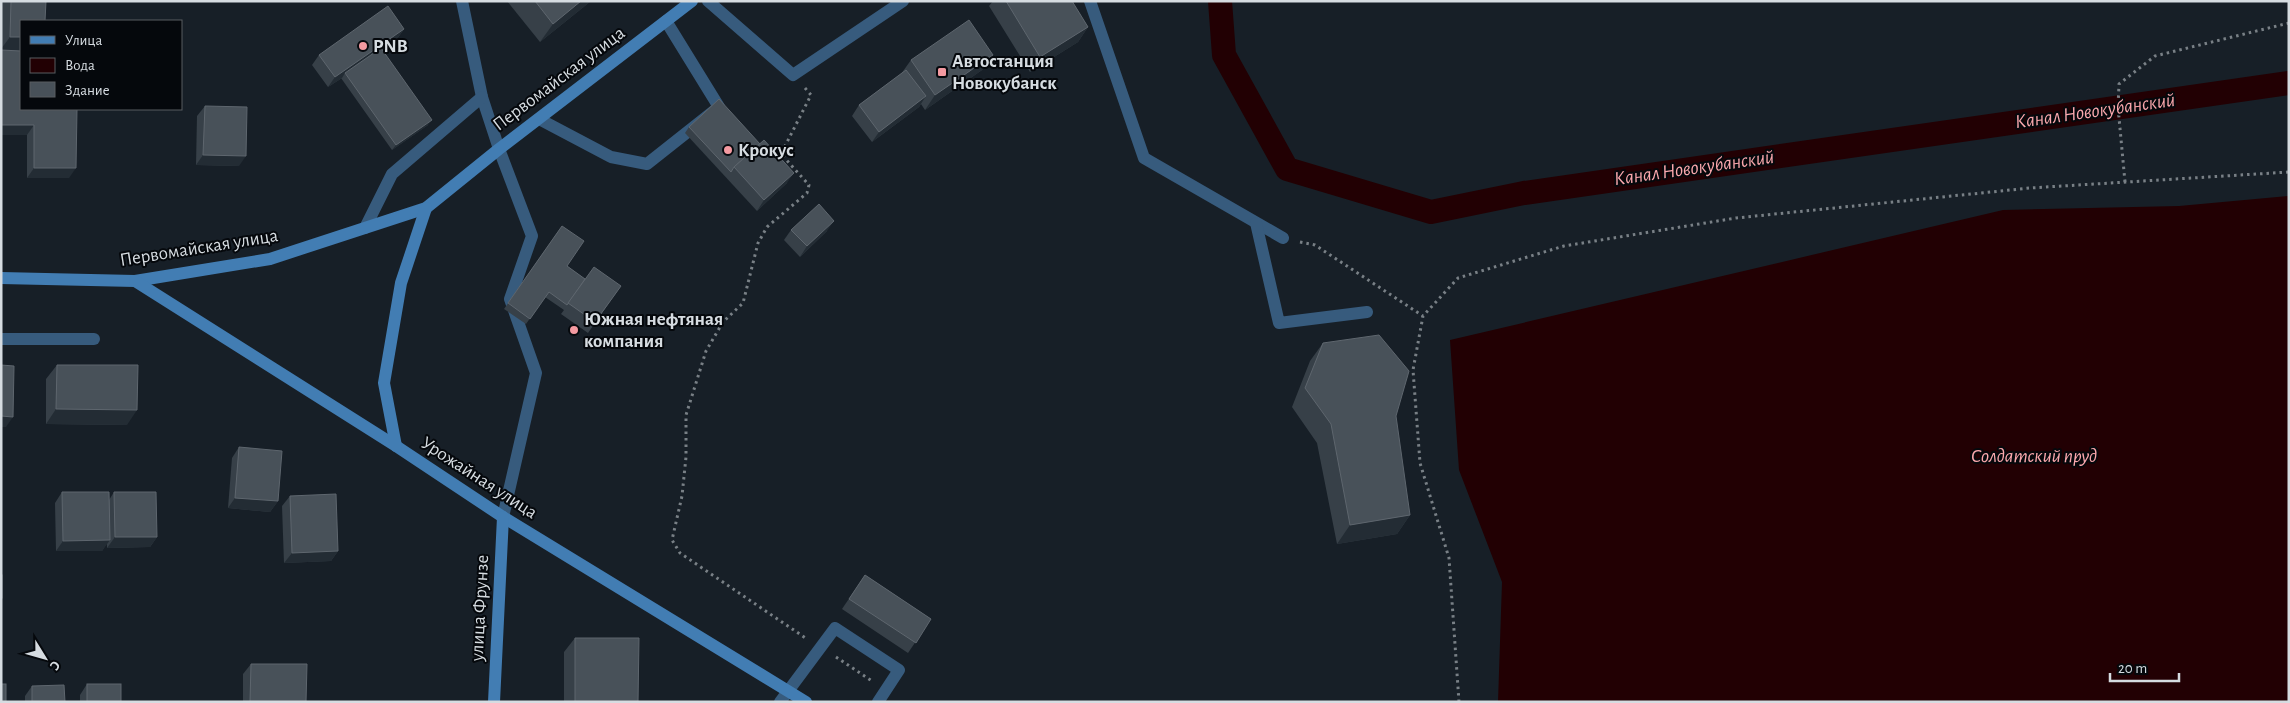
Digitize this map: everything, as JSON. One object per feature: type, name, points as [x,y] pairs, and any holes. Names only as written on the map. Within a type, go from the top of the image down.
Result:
[{"type":"main road","name":"Первомайская улица","points":[[1,278],[135,280],[270,259],[426,208],[499,149],[692,1]]},
{"type":"main road","points":[[396,446],[384,383],[401,282],[426,208]]},
{"type":"main road","name":"Урожайная улица","points":[[135,280],[396,446],[503,517],[806,702]]},
{"type":"main road","name":"улица Фрунзе","points":[[494,702],[503,517]]},
{"type":"lane","points":[[462,1],[482,97],[499,149],[532,236],[510,299],[536,373],[503,517]]},
{"type":"lane","points":[[708,1],[793,75],[903,1]]},
{"type":"lane","points":[[1090,1],[1144,158],[1284,238]]},
{"type":"lane","points":[[539,118],[611,157],[647,164],[719,107],[666,21]]},
{"type":"lane","points":[[365,228],[392,174],[482,97]]},
{"type":"lane","points":[[1256,222],[1279,323],[1367,312]]},
{"type":"lane","points":[[1,339],[94,339]]},
{"type":"lane","points":[[780,702],[835,628],[899,670],[878,702]]},
{"type":"path","points":[[2125,182],[2118,107],[2119,84],[2155,56],[2289,23]]},
{"type":"path","points":[[793,75],[811,95],[781,154],[809,185],[807,192],[767,227],[758,243],[743,303],[724,322],[706,351],[686,415],[685,467],[682,496],[672,540],[680,553],[886,690]]},
{"type":"path","points":[[1459,702],[1449,558],[1420,463],[1413,370],[1423,316],[1458,278],[1564,246],[1736,218],[2030,188],[2289,172]]},
{"type":"path","points":[[1284,238],[1315,245],[1423,316]]},
{"type":"water","name":"Солдатский пруд","points":[[2289,196],[2289,702],[1498,702],[1502,582],[1459,470],[1450,340],[2003,210],[2179,206]]},
{"type":"building","points":[[11,1],[46,1],[45,20],[20,20],[20,37],[10,37]]},
{"type":"building","points":[[535,1],[581,1],[553,24]]},
{"type":"building","points":[[1006,1],[1072,1],[1088,27],[1040,57]]},
{"type":"building","name":"PNB","points":[[388,6],[404,29],[335,77],[319,55]]},
{"type":"building","name":"Автостанция Новокубанск","points":[[969,20],[993,55],[935,95],[911,60]]},
{"type":"building","points":[[381,48],[432,120],[396,145],[345,73]]},
{"type":"building","points":[[1,50],[20,51],[20,110],[77,110],[76,168],[34,168],[34,125],[1,125]]},
{"type":"building","points":[[906,70],[926,96],[879,132],[859,105]]},
{"type":"building","points":[[719,99],[760,144],[734,167],[731,172],[689,127]]},
{"type":"building","points":[[205,106],[247,107],[246,156],[203,155]]},
{"type":"building","points":[[764,140],[794,173],[764,200],[734,167]]},
{"type":"building","points":[[819,204],[834,221],[807,246],[791,230]]},
{"type":"building","points":[[562,226],[584,241],[567,266],[585,279],[567,305],[549,292],[530,319],[508,303]]},
{"type":"building","points":[[594,267],[621,286],[595,322],[568,303]]},
{"type":"building","points":[[1379,335],[1409,371],[1396,416],[1410,515],[1350,525],[1331,424],[1305,388],[1323,343]]},
{"type":"building","points":[[1,365],[14,366],[13,417],[1,416]]},
{"type":"building","points":[[57,365],[138,365],[137,410],[56,409]]},
{"type":"building","points":[[239,447],[282,451],[278,501],[235,498]]},
{"type":"building","points":[[62,492],[109,492],[110,540],[63,541]]},
{"type":"building","points":[[114,492],[156,492],[157,537],[115,537]]},
{"type":"building","points":[[336,494],[338,551],[292,553],[290,496]]},
{"type":"building","points":[[2,575],[2,598],[1,598]]},
{"type":"building","points":[[865,575],[931,619],[916,643],[849,599]]},
{"type":"building","points":[[575,638],[639,638],[638,702],[575,702]]},
{"type":"building","points":[[251,664],[307,664],[306,702],[250,702]]},
{"type":"building","points":[[1,684],[6,684],[6,702],[1,702]]},
{"type":"building","points":[[87,684],[121,684],[121,702],[87,702]]},
{"type":"building","points":[[64,685],[65,702],[32,702],[32,686]]},
{"type":"waterway","name":"Канал Новокубанский","points":[[1220,1],[1224,55],[1287,169],[1431,212],[1524,193],[2289,83]]},
{"type":"place","name":"PNB","points":[[363,46]]},
{"type":"place","name":"Автостанция Новокубанск","points":[[942,72]]},
{"type":"place","name":"Крокус","points":[[728,150]]},
{"type":"place","name":"Южная нефтяная компания","points":[[574,330]]}]
